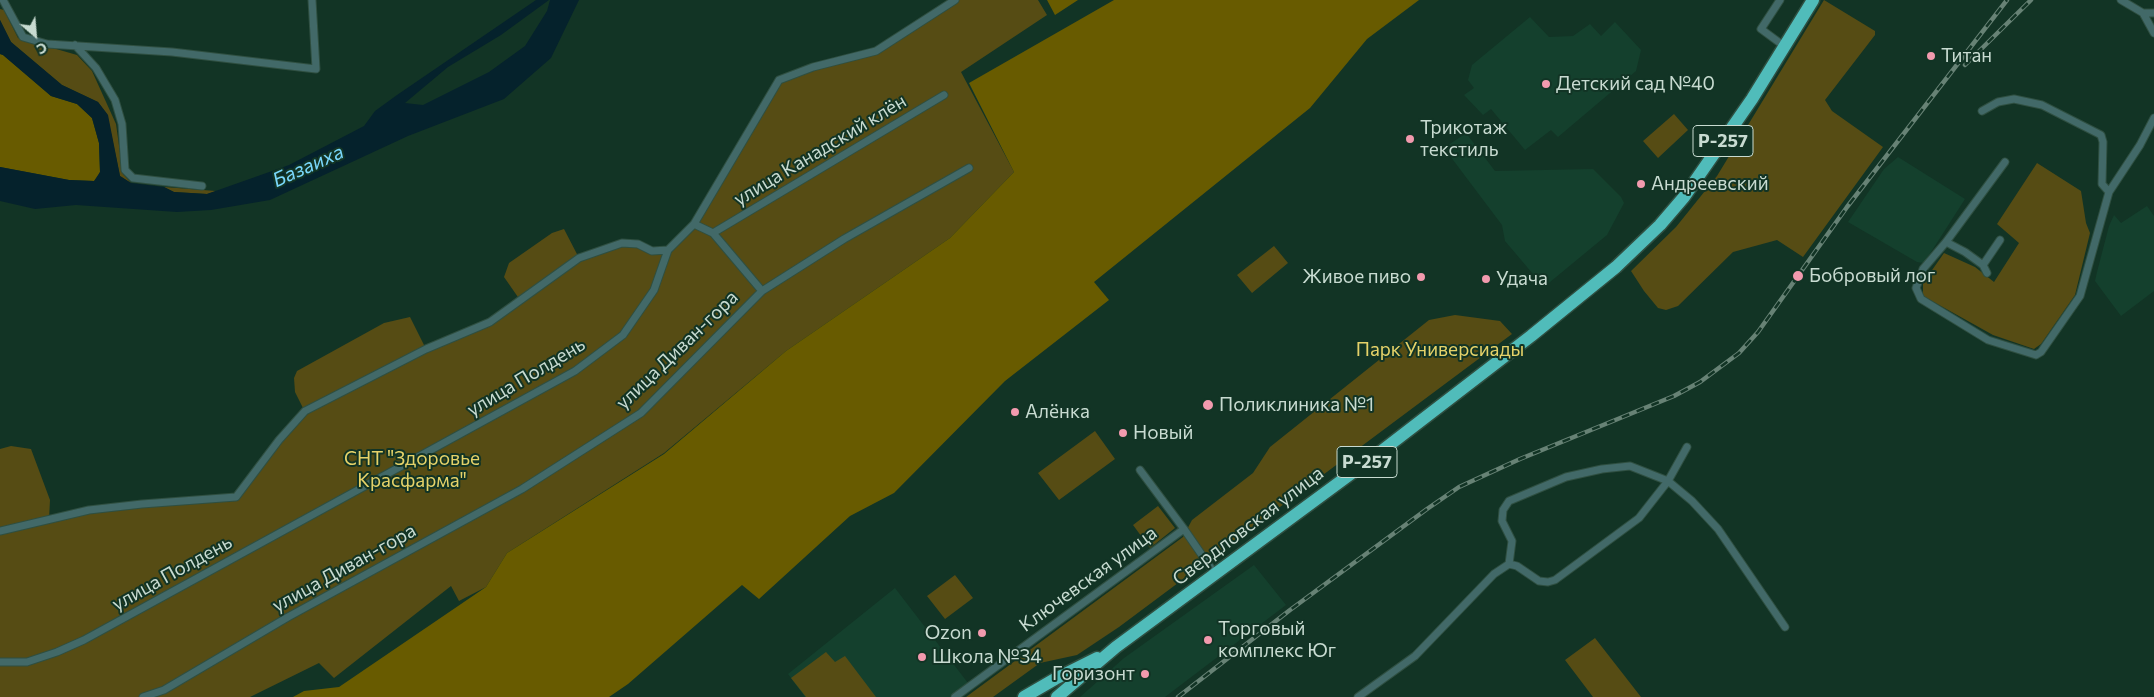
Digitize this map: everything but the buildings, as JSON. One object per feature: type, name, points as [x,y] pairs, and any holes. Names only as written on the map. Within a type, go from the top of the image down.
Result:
[{"type":"highway","name":"Свердловская улица","points":[[1057,697],[1112,651],[1379,453],[1531,336],[1616,267],[1660,225],[1684,197],[1752,99],[1813,0]]},
{"type":"highway","name":"Свердловская улица","points":[[1024,697],[1055,679],[1112,651]]},
{"type":"street","points":[[3,0],[23,37],[47,44],[172,52],[316,69],[312,0]]},
{"type":"street","name":"улица Полдень","points":[[0,662],[27,662],[84,640],[575,371],[623,335],[654,290],[668,250],[694,224],[779,80],[813,67],[876,52],[955,0]]},
{"type":"street","points":[[1780,0],[1761,29],[1784,46]]},
{"type":"street","points":[[2122,0],[2142,13],[2154,33]]},
{"type":"street","points":[[2142,13],[2154,13]]},
{"type":"street","points":[[74,45],[96,68],[115,100],[122,124],[125,170],[132,178],[202,186]]},
{"type":"street","name":"улица Канадский клён","points":[[713,233],[944,95]]},
{"type":"street","points":[[1982,110],[1998,102],[2014,99],[2042,105],[2101,135],[2103,142],[2102,184],[2109,192]]},
{"type":"street","points":[[2005,162],[1946,242],[1923,269],[1916,288],[1921,299],[1988,340],[2036,355],[2041,352],[2080,296],[2109,192],[2140,145],[2154,118]]},
{"type":"street","name":"улица Диван-гора","points":[[143,697],[164,690],[288,617],[522,489],[640,413],[762,291],[844,239],[969,168]]},
{"type":"street","points":[[694,224],[713,233],[762,291]]},
{"type":"street","points":[[1983,265],[2000,240]]},
{"type":"street","points":[[1946,242],[1965,252],[1983,265],[1987,273]]},
{"type":"street","points":[[0,531],[89,510],[236,497],[279,440],[305,412],[426,349],[490,322],[579,258],[622,243],[638,244],[652,251],[668,250]]},
{"type":"street","points":[[1358,697],[1415,656],[1494,574],[1509,564],[1517,566],[1539,581],[1548,582],[1555,580],[1639,518],[1668,481],[1687,447]]},
{"type":"street","points":[[1509,564],[1512,541],[1502,521],[1503,510],[1509,502],[1566,477],[1602,469],[1630,466],[1668,481],[1692,501],[1718,529],[1785,626]]},
{"type":"street","name":"Ключевская улица","points":[[956,697],[1184,530],[1140,470]]},
{"type":"street","points":[[1184,530],[1215,574]]},
{"type":"shaded area","points":[[1047,0],[1078,0],[1055,15]]},
{"type":"shaded area","points":[[1114,0],[1419,0],[1367,39],[1310,108],[1094,282],[1109,300],[1005,381],[894,493],[850,516],[759,599],[742,585],[628,684],[609,697],[293,697],[304,691],[339,687],[486,587],[507,553],[664,454],[786,351],[950,238],[1014,172],[969,83]]},
{"type":"shaded area","name":"Детский сад №40","points":[[1530,17],[1549,37],[1573,36],[1590,24],[1601,36],[1615,22],[1641,50],[1636,71],[1558,137],[1551,130],[1525,150],[1491,109],[1483,115],[1464,95],[1474,88],[1468,80],[1472,65]]},
{"type":"shaded area","points":[[0,54],[51,96],[77,104],[92,118],[99,143],[100,172],[97,179],[94,181],[69,180],[0,167]]},
{"type":"shaded area","points":[[1466,133],[1495,171],[1593,169],[1621,197],[1624,203],[1607,235],[1544,287],[1505,241],[1502,225],[1444,148]]},
{"type":"shaded area","points":[[1898,157],[1965,199],[1924,263],[1917,262],[1848,222],[1884,169]]},
{"type":"shaded area","points":[[2147,206],[2154,216],[2154,291],[2121,316],[2095,281],[2097,272],[2109,226],[2114,215],[2121,223]]},
{"type":"shaded area","points":[[1254,565],[1286,605],[1165,697],[1080,697],[1124,658]]},
{"type":"shaded area","points":[[895,588],[968,683],[950,697],[805,697],[788,674]]},
{"type":"green space","name":"СНТ \"Здоровье Красфарма\"","points":[[955,0],[1038,0],[1047,15],[961,72],[1014,172],[950,238],[786,351],[664,453],[507,553],[486,587],[459,601],[451,586],[334,678],[319,663],[250,697],[0,697],[0,449],[11,446],[31,449],[50,500],[49,519],[89,510],[236,497],[305,412],[295,392],[294,378],[297,371],[384,323],[410,317],[426,349],[490,322],[520,300],[504,277],[509,263],[552,233],[564,229],[579,258],[622,243],[652,251],[668,250],[694,224],[779,80],[876,51]]},
{"type":"green space","points":[[1824,0],[1875,31],[1875,35],[1825,100],[1832,111],[1883,147],[1803,257],[1777,240],[1733,252],[1678,306],[1666,310],[1658,308],[1631,271],[1676,227],[1717,176]]},
{"type":"green space","points":[[0,9],[4,10],[18,38],[77,55],[92,71],[116,124],[123,174],[131,183],[120,176],[107,114],[98,102],[62,85],[11,42],[0,20]]},
{"type":"green space","points":[[1674,114],[1688,130],[1658,158],[1643,141]]},
{"type":"green space","points":[[2037,163],[2081,191],[2086,223],[2090,233],[2075,295],[2041,344],[2034,349],[1993,335],[1923,296],[1923,283],[1944,253],[1975,267],[1994,282],[2019,243],[1997,224]]},
{"type":"green space","points":[[164,187],[216,191],[207,194],[174,192]]},
{"type":"green space","points":[[1274,246],[1288,263],[1252,293],[1237,275]]},
{"type":"green space","name":"Парк Универсиады","points":[[1455,315],[1500,321],[1512,334],[1119,627],[1077,655],[1040,663],[993,697],[966,697],[1183,537],[1192,520],[1253,473],[1270,447],[1429,320]]},
{"type":"green space","points":[[1095,431],[1115,459],[1059,500],[1038,473]]},
{"type":"green space","points":[[1158,506],[1175,528],[1150,548],[1133,525]]},
{"type":"green space","points":[[955,575],[973,598],[945,619],[927,596]]},
{"type":"green space","points":[[1595,638],[1641,697],[1593,697],[1565,660]]},
{"type":"green space","points":[[826,652],[835,662],[845,656],[876,697],[806,697],[791,678]]},
{"type":"water","name":"Базаиха","points":[[536,0],[549,0],[501,35],[448,67],[405,103],[423,105],[489,72],[525,46],[547,11],[550,0],[579,0],[551,58],[504,99],[408,136],[270,200],[211,210],[177,212],[76,205],[35,209],[0,201],[0,167],[69,180],[94,181],[100,172],[99,143],[92,118],[77,104],[51,96],[0,54],[0,20],[11,42],[62,85],[98,102],[108,115],[120,176],[131,183],[164,187],[174,192],[207,194],[289,165],[364,126],[375,111]]},
{"type":"railway","points":[[1178,697],[1290,610],[1459,487],[1520,459],[1674,396],[1700,382],[1739,353],[1758,332],[1847,207],[2007,0]]},
{"type":"railway","points":[[1965,65],[2031,0]]},
{"type":"place","name":"Титан","points":[[1931,56]]},
{"type":"place","name":"Детский сад №40","points":[[1546,84]]},
{"type":"place","name":"Трикотаж текстиль","points":[[1410,139]]},
{"type":"place","name":"Андреевский","points":[[1641,184]]},
{"type":"place","name":"Бобровый лог","points":[[1798,276]]},
{"type":"place","name":"Живое пиво","points":[[1421,277]]},
{"type":"place","name":"Удача","points":[[1486,279]]},
{"type":"place","name":"Поликлиника №1","points":[[1208,405]]},
{"type":"place","name":"Алёнка","points":[[1015,412]]},
{"type":"place","name":"Новый","points":[[1123,433]]},
{"type":"place","name":"Ozon","points":[[982,633]]},
{"type":"place","name":"Торговый комплекс Юг","points":[[1208,640]]},
{"type":"place","name":"Школа №34","points":[[922,657]]},
{"type":"place","name":"Горизонт","points":[[1145,674]]}]
